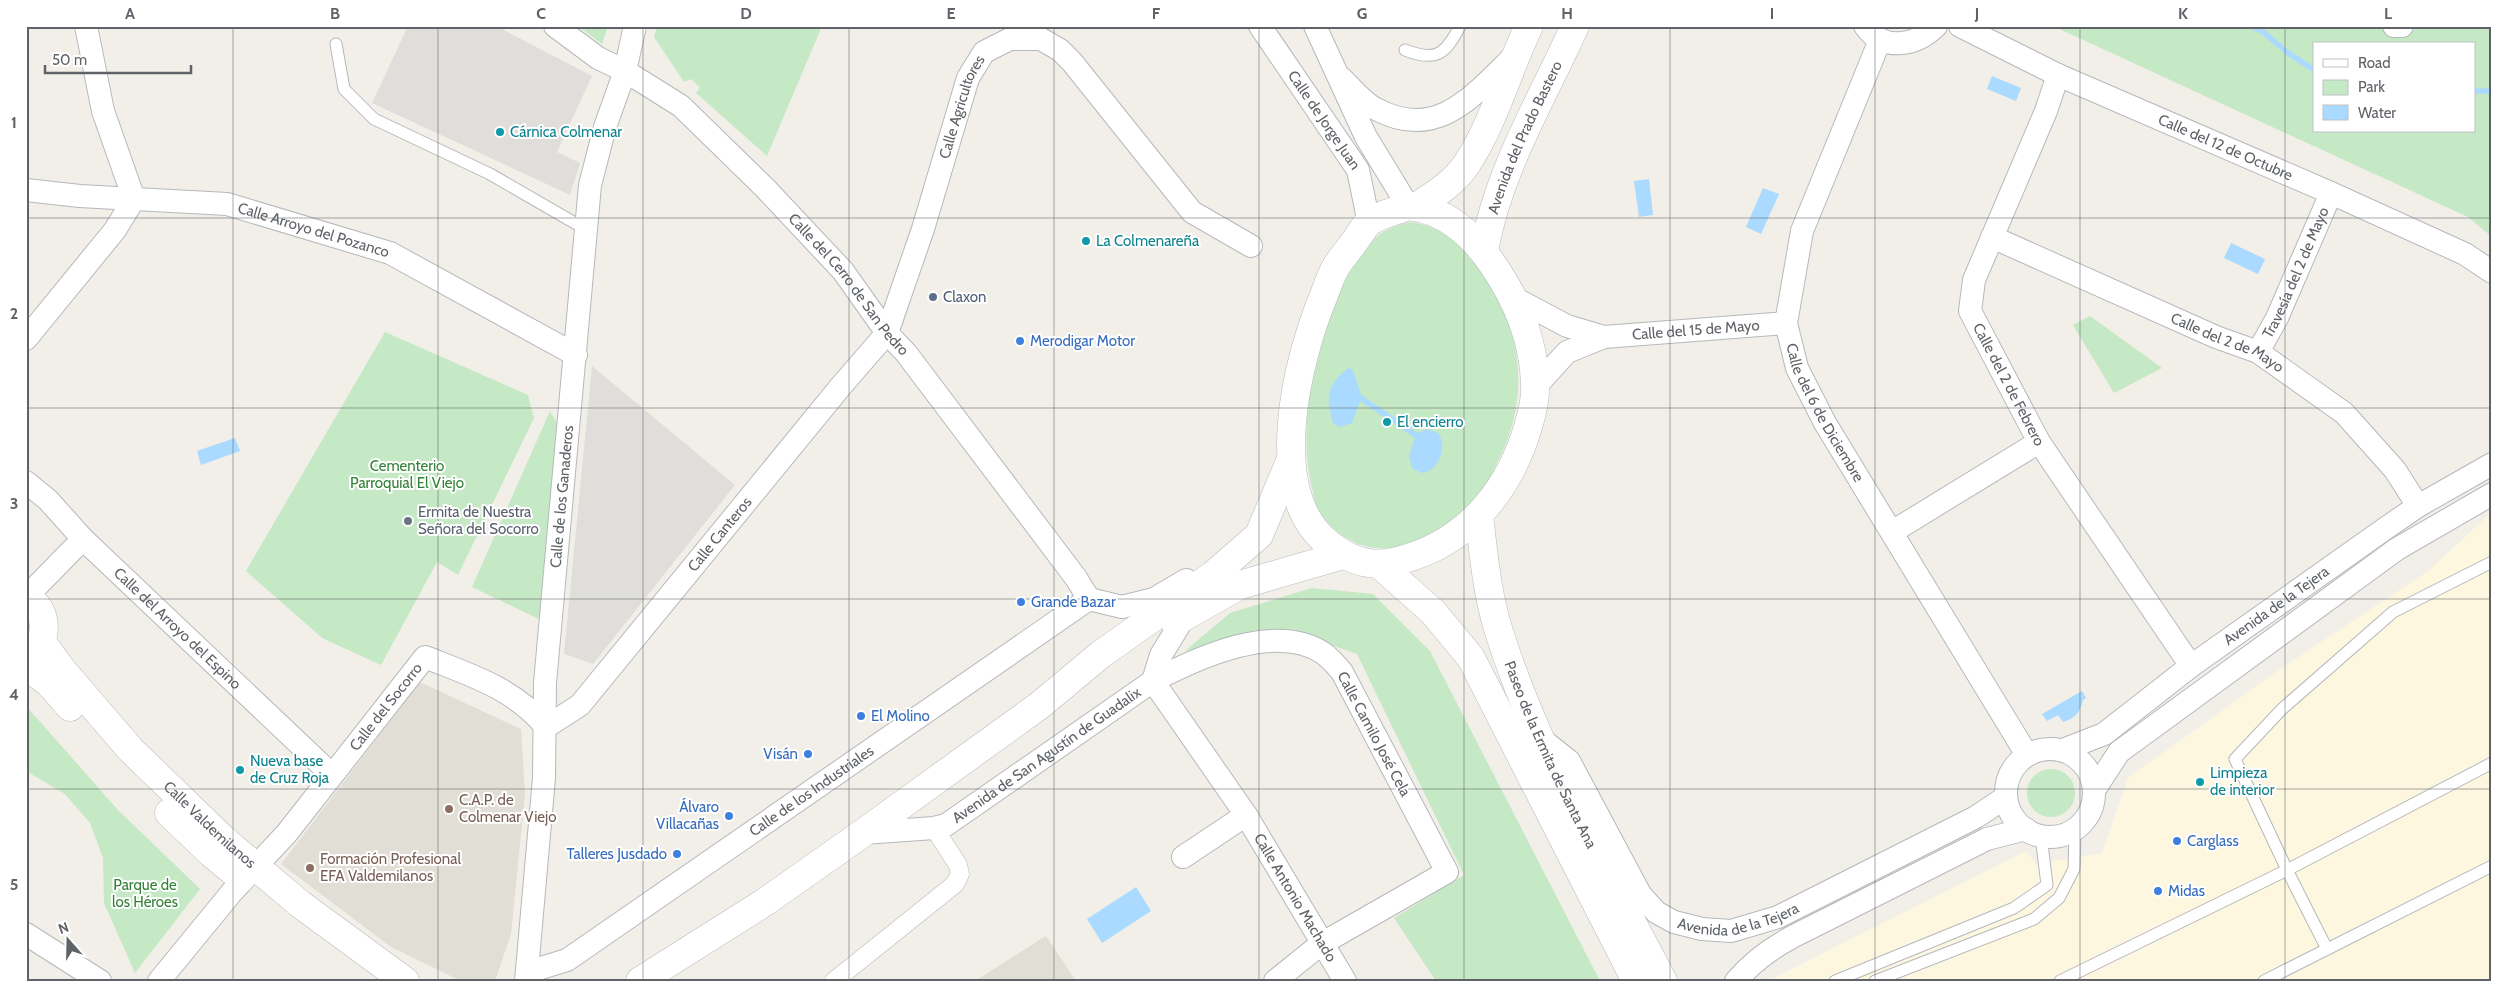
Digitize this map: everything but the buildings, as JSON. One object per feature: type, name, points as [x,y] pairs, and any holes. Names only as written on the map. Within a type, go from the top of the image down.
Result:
[{"type":"main road","points":[[1412,207],[1445,218],[1467,232],[1484,251],[1514,298],[1529,339],[1536,386],[1532,413],[1520,453],[1500,489],[1479,516],[1432,550],[1380,565],[1363,563],[1342,555],[1320,538],[1303,511],[1295,485],[1291,459],[1295,396],[1311,328],[1336,266],[1369,223],[1412,207],[1442,190],[1465,166],[1486,130],[1516,53],[1529,26]]},
{"type":"main road","name":"Avenida del Prado Bastero","points":[[1484,251],[1488,226],[1500,186],[1575,26]]},
{"type":"main road","points":[[640,981],[765,902],[863,833],[1040,705],[1100,655],[1213,575],[1259,535],[1291,459]]},
{"type":"main road","name":"Paseo de la Ermita de Santa Ana","points":[[1479,516],[1487,585],[1499,634],[1540,738],[1559,780],[1663,981]]},
{"type":"main road","points":[[1040,705],[1108,668],[1186,614],[1240,586],[1342,555]]},
{"type":"main road","name":"Paseo de la Ermita de Santa Ana","points":[[1380,565],[1433,612],[1471,658],[1636,981]]},
{"type":"main road","points":[[27,596],[35,602],[42,616],[44,631],[34,649]]},
{"type":"main road","name":"Calle Valdemilanos","points":[[34,649],[63,671],[131,750],[224,840],[249,873],[378,981]]},
{"type":"main road","name":"Calle Valdemilanos","points":[[26,666],[50,683],[117,762],[211,853],[249,873],[300,904],[405,981]]},
{"type":"street","name":"Calle del Cerro de San Pedro","points":[[555,26],[598,58],[624,71],[681,106],[765,188],[843,271],[888,333],[906,353],[1076,578],[1089,599]]},
{"type":"street","name":"Calle de los Ganaderos","points":[[528,978],[544,778],[545,682],[590,185],[605,127],[624,71],[635,26]]},
{"type":"street","name":"Calle de Jorge Juan","points":[[1260,26],[1358,170],[1369,223]]},
{"type":"street","name":"Calle de Jorge Juan","points":[[1315,26],[1341,78],[1366,136],[1412,207]]},
{"type":"street","points":[[1873,33],[1892,44],[1904,44],[1927,35],[1936,26]]},
{"type":"street","name":"Calle del 12 de Octubre","points":[[1960,26],[2058,75],[2331,193],[2465,254],[2492,272]]},
{"type":"street","points":[[2394,26],[2402,26]]},
{"type":"street","points":[[26,339],[115,230],[134,199],[103,111],[80,28]]},
{"type":"street","name":"Calle del 6 de Diciembre","points":[[1873,33],[1863,86],[1802,231],[1786,323],[1796,368],[1825,423],[2027,755]]},
{"type":"street","name":"Calle Agricultores","points":[[888,333],[923,229],[968,78],[984,52],[1010,39],[1041,39],[1060,50],[1072,62],[1192,212],[1252,246]]},
{"type":"street","points":[[1341,78],[1374,109],[1401,119],[1438,118],[1456,110],[1473,96],[1516,53]]},
{"type":"street","name":"Calle del 2 de Febrero","points":[[2058,75],[2046,111],[1974,280],[1970,311],[2039,442],[2191,666]]},
{"type":"street","name":"Calle Arroyo del Pozanco","points":[[26,190],[80,196],[227,204],[390,253],[576,355]]},
{"type":"street","name":"Travesía del 2 de Mayo","points":[[2258,352],[2276,318],[2331,193]]},
{"type":"street","name":"Calle del 2 de Mayo","points":[[1992,237],[2216,337],[2258,352],[2344,413],[2395,470],[2418,506]]},
{"type":"street","name":"Calle del 15 de Mayo","points":[[1514,298],[1567,326],[1604,337]]},
{"type":"street","name":"Calle del 15 de Mayo","points":[[1536,386],[1567,352],[1604,337],[1786,323]]},
{"type":"street","name":"Calle Canteros","points":[[546,727],[580,705],[841,386],[888,333]]},
{"type":"street","points":[[1892,532],[2039,442]]},
{"type":"street","name":"Avenida de la Tejera","points":[[2063,750],[2104,734],[2191,666],[2418,506],[2492,464]]},
{"type":"street","name":"Calle del Arroyo del Espino","points":[[26,482],[48,500],[83,539],[331,774]]},
{"type":"street","name":"Avenida de la Tejera","points":[[2095,789],[2119,752],[2397,549],[2492,494]]},
{"type":"street","points":[[1089,599],[1122,607],[1154,599],[1192,577],[1228,549],[1259,535]]},
{"type":"street","points":[[27,596],[83,539]]},
{"type":"street","name":"Calle de los Industriales","points":[[528,978],[567,960],[1089,599]]},
{"type":"street","name":"Avenida de San Agustín de Guadalix","points":[[863,833],[934,828],[946,825],[1154,681],[1161,655],[1186,614]]},
{"type":"street","name":"Calle Camilo José Cela","points":[[1154,681],[1183,665],[1251,643],[1280,640],[1304,644],[1324,654],[1342,672],[1447,872],[1322,944]]},
{"type":"street","name":"Calle del Socorro","points":[[159,981],[249,873],[286,833],[425,657],[497,686],[532,709],[546,727]]},
{"type":"street","name":"Calle Antonio Machado","points":[[1154,681],[1246,815],[1345,981]]},
{"type":"street","name":"Avenida de la Tejera","points":[[1540,738],[1569,761],[1640,894],[1656,912],[1674,922],[1702,929],[1731,931],[1778,917],[1976,817],[2006,797]]},
{"type":"street","points":[[2051,748],[2063,750],[2075,756],[2085,765],[2092,776],[2095,789],[2090,812],[2075,830],[2064,835],[2034,833],[2016,821],[2009,810],[2006,797],[2011,773],[2027,755],[2051,748]]},
{"type":"street","points":[[1183,857],[1246,815]]},
{"type":"street","points":[[834,981],[955,884],[960,874],[958,865],[934,828]]},
{"type":"street","name":"Avenida de la Tejera","points":[[1736,981],[1750,965],[1770,948],[1987,839],[2034,833]]},
{"type":"street","points":[[26,934],[100,981]]},
{"type":"street","points":[[1275,981],[1322,944]]},
{"type":"lane","points":[[1405,50],[1423,57],[1438,55],[1450,45],[1460,26]]},
{"type":"lane","points":[[336,44],[344,89],[374,118],[490,174],[587,230]]},
{"type":"lane","points":[[2328,949],[2287,870],[2235,759],[2282,708],[2393,612],[2492,562]]},
{"type":"lane","points":[[2060,981],[2287,870],[2492,763]]},
{"type":"lane","points":[[1875,981],[2034,919],[2059,898],[2074,869],[2075,830]]},
{"type":"lane","points":[[1835,981],[2021,904],[2047,885],[2034,833]]},
{"type":"lane","points":[[2264,981],[2492,866]]},
{"type":"shaded area","points":[[408,26],[496,26],[592,76],[557,152],[580,163],[570,195],[372,103]]},
{"type":"shaded area","points":[[592,366],[735,485],[593,664],[564,654]]},
{"type":"shaded area","points":[[2492,512],[2492,981],[1768,981],[2026,851],[2036,864],[2102,853],[2128,778],[2277,671],[2427,572]]},
{"type":"shaded area","points":[[420,682],[521,729],[525,794],[511,934],[495,981],[461,981],[391,947],[281,864]]},
{"type":"shaded area","points":[[1046,936],[1076,981],[975,981]]},
{"type":"green space","points":[[578,26],[608,26],[602,44]]},
{"type":"green space","points":[[657,26],[822,26],[767,156],[696,93],[700,87],[691,79],[684,82],[654,37]]},
{"type":"green space","points":[[2053,26],[2492,26],[2492,237],[2468,217]]},
{"type":"green space","points":[[1410,222],[1447,234],[1465,249],[1481,269],[1500,303],[1509,325],[1518,371],[1518,394],[1507,440],[1491,477],[1470,504],[1438,530],[1419,540],[1400,546],[1381,548],[1362,545],[1343,536],[1328,524],[1317,508],[1307,459],[1307,426],[1316,358],[1326,325],[1339,293],[1354,265],[1376,237],[1394,227]]},
{"type":"green space","points":[[2090,316],[2162,368],[2114,393],[2073,325]]},
{"type":"green space","name":"Cementerio Parroquial El Viejo","points":[[385,332],[528,395],[534,418],[458,575],[437,562],[381,665],[322,638],[246,571]]},
{"type":"green space","points":[[550,411],[558,425],[541,620],[472,587]]},
{"type":"green space","points":[[1312,588],[1373,594],[1430,651],[1600,981],[1436,981],[1394,918],[1464,875],[1357,654],[1285,629],[1185,651],[1230,613]]},
{"type":"green space","name":"Parque de los Héroes","points":[[26,706],[118,810],[200,889],[135,973],[104,903],[103,858],[90,823],[65,794],[26,771]]},
{"type":"green space","points":[[2051,769],[2060,771],[2068,776],[2073,784],[2075,793],[2073,802],[2068,810],[2060,815],[2051,817],[2042,815],[2034,810],[2029,802],[2027,793],[2029,784],[2034,776],[2042,771]]},
{"type":"water","points":[[1992,76],[2021,88],[2016,101],[1987,89]]},
{"type":"water","points":[[1649,179],[1653,215],[1639,217],[1634,181]]},
{"type":"water","points":[[1763,188],[1779,194],[1761,234],[1746,227]]},
{"type":"water","points":[[2231,243],[2265,259],[2258,274],[2224,258]]},
{"type":"water","points":[[1348,368],[1353,370],[1361,395],[1418,433],[1427,429],[1438,433],[1441,438],[1442,451],[1433,468],[1422,473],[1412,468],[1409,456],[1415,438],[1360,401],[1352,423],[1340,427],[1333,423],[1329,406],[1330,393],[1335,381]]},
{"type":"water","points":[[235,438],[240,451],[201,465],[197,451]]},
{"type":"water","points":[[2082,691],[2086,698],[2083,700],[2079,712],[2071,719],[2063,722],[2058,715],[2047,721],[2042,714]]},
{"type":"water","points":[[1136,887],[1151,911],[1102,943],[1087,919]]},
{"type":"waterway","points":[[2251,26],[2262,31],[2288,53],[2313,69]]},
{"type":"waterway","points":[[2476,91],[2492,91]]},
{"type":"place","name":"Cárnica Colmenar","points":[[500,132]]},
{"type":"place","name":"La Colmenareña","points":[[1086,241]]},
{"type":"place","name":"Claxon","points":[[933,297]]},
{"type":"place","name":"Merodigar Motor","points":[[1020,341]]},
{"type":"place","name":"El encierro","points":[[1387,422]]},
{"type":"place","name":"Ermita de Nuestra Señora del Socorro","points":[[408,521]]},
{"type":"place","name":"Grande Bazar","points":[[1021,602]]},
{"type":"place","name":"El Molino","points":[[861,716]]},
{"type":"place","name":"Visán","points":[[808,754]]},
{"type":"place","name":"Nueva base de Cruz Roja","points":[[240,770]]},
{"type":"place","name":"Limpieza de interior","points":[[2200,782]]},
{"type":"place","name":"C.A.P. de Colmenar Viejo","points":[[449,809]]},
{"type":"place","name":"Álvaro Villacañas","points":[[729,816]]},
{"type":"place","name":"Carglass","points":[[2177,841]]},
{"type":"place","name":"Talleres Jusdado","points":[[677,854]]},
{"type":"place","name":"Formación Profesional EFA Valdemilanos","points":[[310,868]]},
{"type":"place","name":"Midas","points":[[2158,891]]}]
